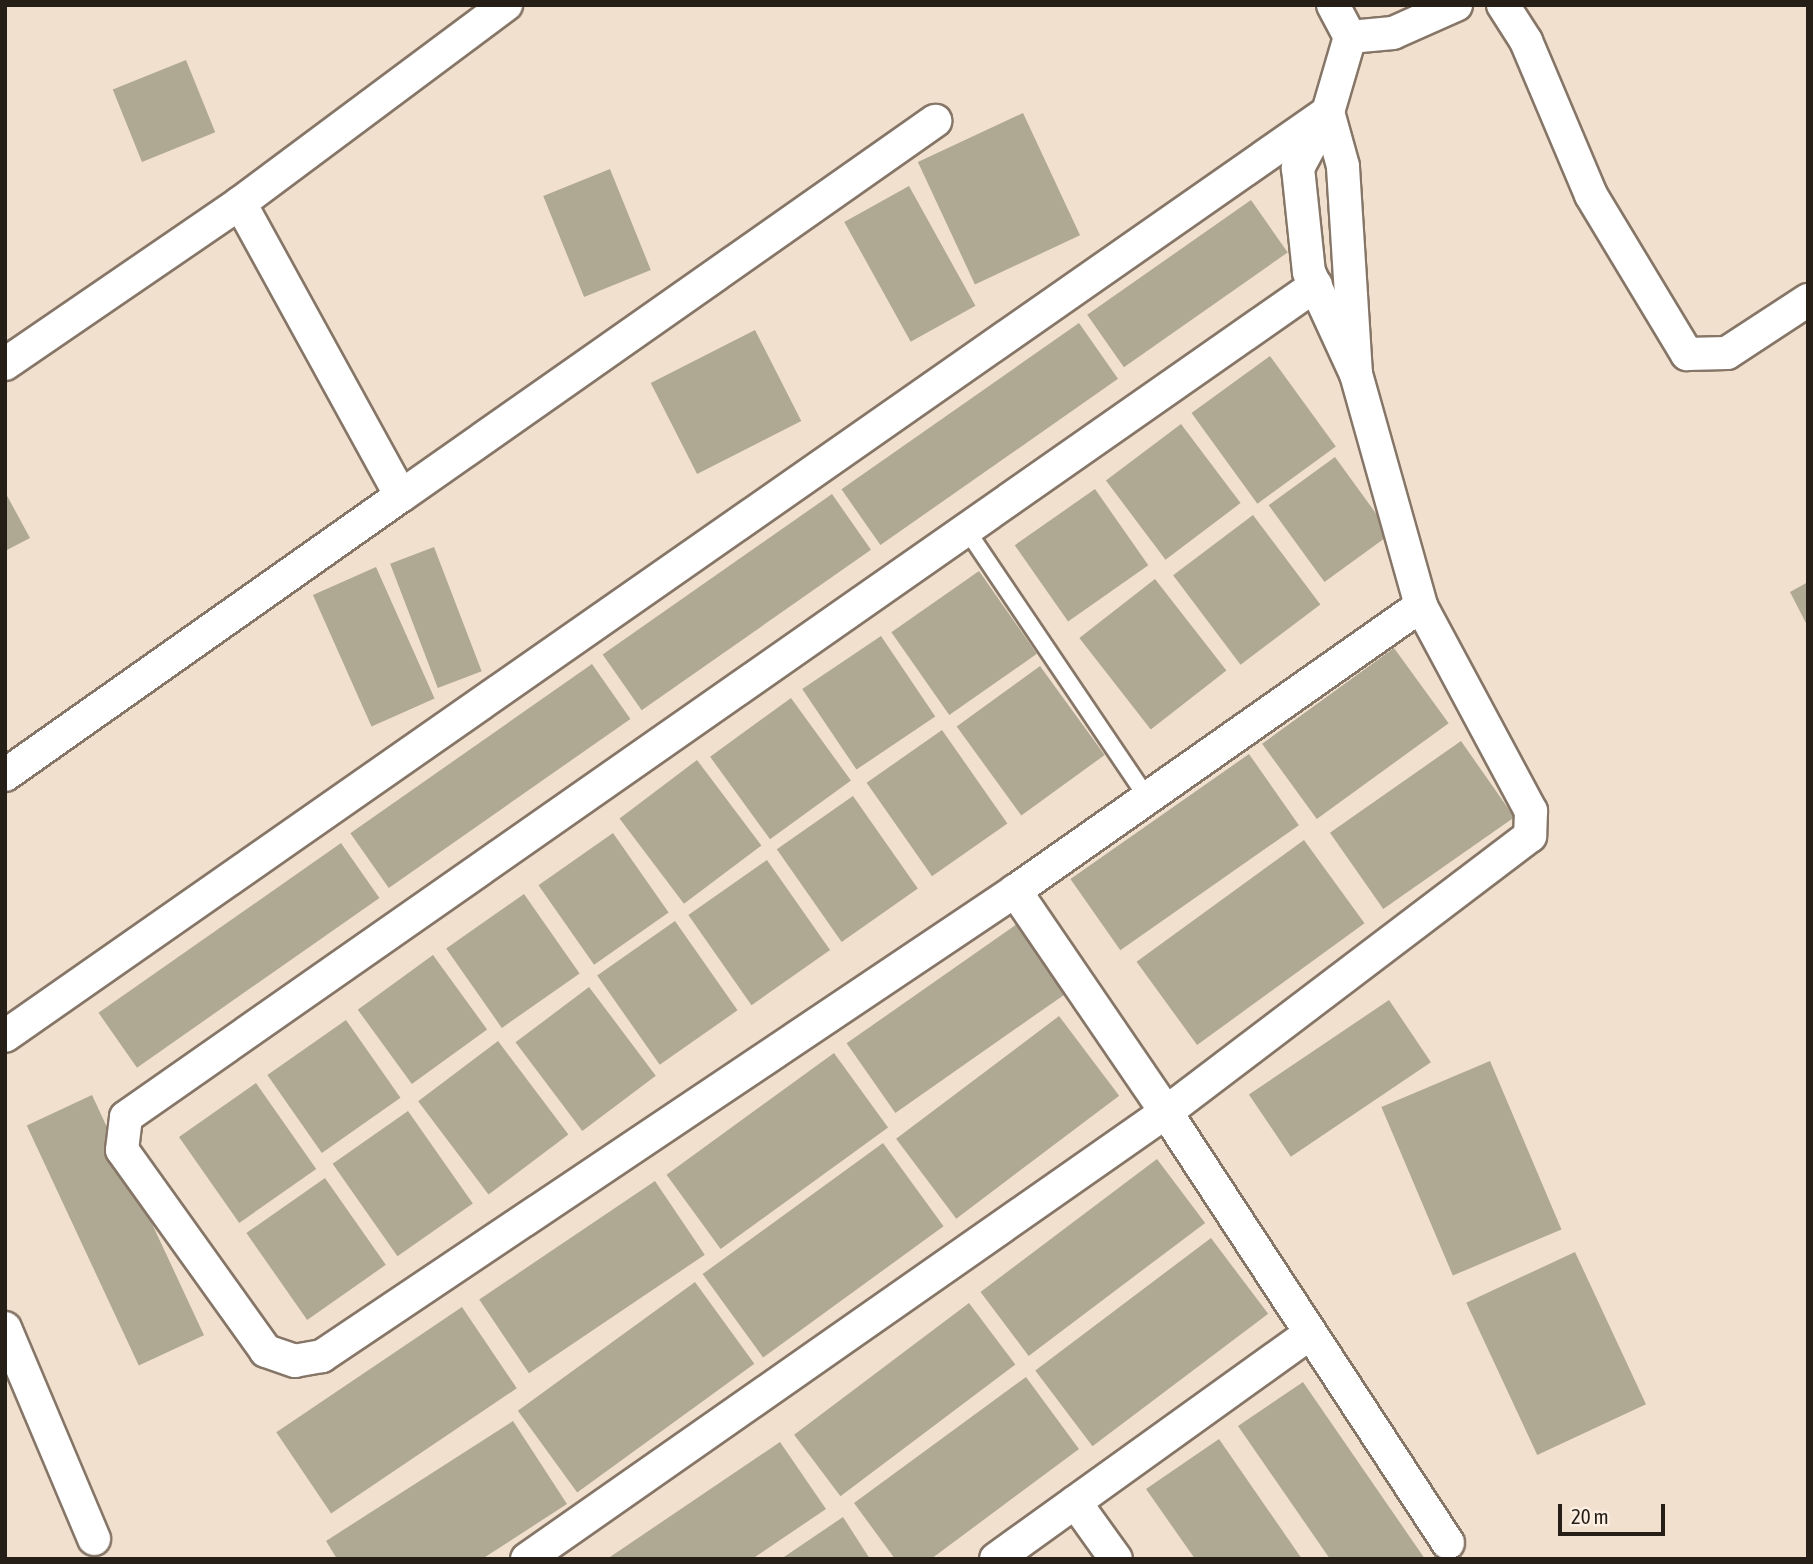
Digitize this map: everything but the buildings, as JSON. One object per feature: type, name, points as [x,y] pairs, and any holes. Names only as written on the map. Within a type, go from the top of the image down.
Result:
[{"type":"street","points":[[5,364],[240,203],[506,5]]},
{"type":"street","points":[[527,1559],[1166,1112],[1531,836],[1531,811],[1421,606],[1356,374],[1316,285],[1298,168],[1328,112],[1350,37],[1334,5]]},
{"type":"street","points":[[1350,37],[1393,33],[1456,5]]},
{"type":"street","points":[[1503,5],[1526,41],[1591,195],[1687,354],[1727,353],[1808,300]]},
{"type":"street","points":[[1328,112],[1343,166],[1356,374]]},
{"type":"street","points":[[5,1036],[1328,112]]},
{"type":"street","points":[[5,775],[934,121]]},
{"type":"street","points":[[240,203],[401,496]]},
{"type":"street","points":[[1316,285],[968,532],[126,1117],[122,1150],[266,1351],[295,1361],[322,1356],[1015,891],[1421,606]]},
{"type":"street","points":[[1015,891],[1166,1112],[1448,1543]]},
{"type":"street","points":[[5,1328],[94,1539]]},
{"type":"street","points":[[996,1559],[1310,1333]]},
{"type":"street","points":[[1075,1502],[1116,1559]]},
{"type":"lane","points":[[968,532],[1147,797]]}]
